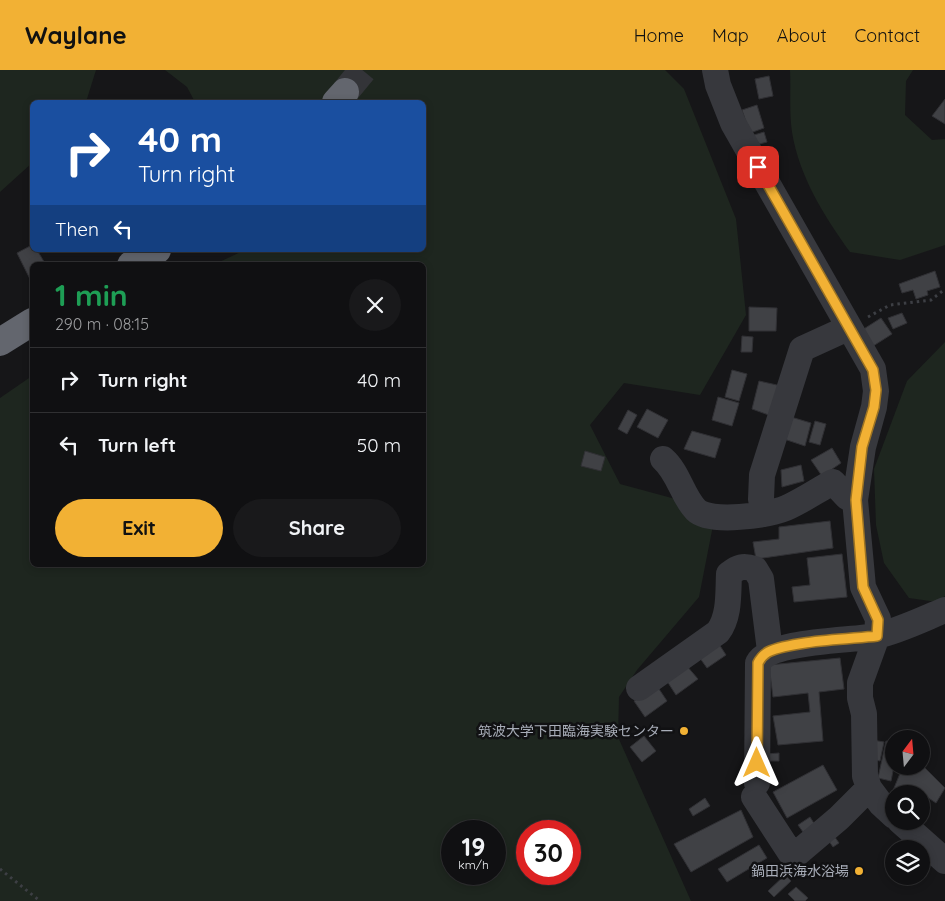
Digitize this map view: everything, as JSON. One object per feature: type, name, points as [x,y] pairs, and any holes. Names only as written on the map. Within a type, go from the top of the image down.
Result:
[{"type":"highway","points":[[137,262],[154,252]]},
{"type":"highway","points":[[0,342],[30,323]]},
{"type":"street","points":[[715,70],[718,85],[734,123],[873,370],[876,390],[874,407],[862,447],[856,500],[863,587],[878,620],[877,636],[860,682],[864,714],[864,764],[869,788],[885,808]]},
{"type":"street","points":[[764,514],[761,499],[762,475],[802,349],[848,328]]},
{"type":"street","points":[[663,459],[676,473],[695,510],[702,514],[730,518],[764,514],[785,508],[833,482],[848,497],[856,500]]},
{"type":"street","points":[[639,688],[718,632],[723,625],[726,612],[729,574],[738,567],[746,565],[755,569],[761,580],[770,651]]},
{"type":"street","points":[[869,788],[793,857],[755,790],[758,663],[762,656],[770,651],[877,636],[945,610]]},
{"type":"street","points":[[910,830],[945,861]]},
{"type":"path","points":[[848,328],[890,305],[932,300],[945,289]]},
{"type":"path","points":[[0,870],[40,901]]},
{"type":"shaded area","points":[[0,70],[96,70],[87,100],[30,100],[30,165],[0,192]]},
{"type":"shaded area","points":[[165,70],[665,70],[684,89],[736,219],[746,315],[700,395],[624,383],[590,425],[620,484],[716,510],[699,597],[637,670],[619,697],[618,737],[691,901],[0,901],[0,398],[30,377],[30,567],[426,567],[426,262],[219,262],[241,252],[426,252],[426,100],[194,100],[187,87]]},
{"type":"shaded area","points":[[790,70],[913,70],[906,81],[905,115],[932,140],[945,139],[945,245],[900,260],[850,252],[822,210],[800,164],[791,124]]},
{"type":"shaded area","points":[[945,342],[945,596],[937,602],[909,598],[884,563],[876,525],[874,469],[907,381]]},
{"type":"building","points":[[769,76],[773,96],[759,99],[755,79]]},
{"type":"building","points":[[945,99],[945,124],[932,116]]},
{"type":"building","points":[[757,105],[764,128],[750,133],[742,110]]},
{"type":"building","points":[[764,132],[767,142],[756,145],[754,135]]},
{"type":"building","points":[[30,246],[30,252],[38,252],[44,262],[30,262],[30,279],[17,253]]},
{"type":"building","points":[[935,271],[940,287],[927,291],[928,295],[916,299],[913,290],[902,293],[899,284]]},
{"type":"building","points":[[749,307],[777,308],[776,331],[749,331]]},
{"type":"building","points":[[902,313],[907,323],[893,329],[888,318]]},
{"type":"building","points":[[881,318],[892,334],[870,348],[859,332]]},
{"type":"building","points":[[742,336],[753,337],[752,352],[741,352]]},
{"type":"building","points":[[732,370],[747,374],[739,401],[725,397]]},
{"type":"building","points":[[759,381],[786,387],[777,418],[752,409]]},
{"type":"building","points":[[718,397],[739,403],[732,426],[712,420]]},
{"type":"building","points":[[647,409],[668,420],[658,438],[637,427]]},
{"type":"building","points":[[628,410],[637,415],[627,434],[618,429]]},
{"type":"building","points":[[791,417],[811,423],[805,446],[784,439]]},
{"type":"building","points":[[815,421],[826,424],[820,445],[809,442]]},
{"type":"building","points":[[692,431],[721,439],[715,458],[684,449]]},
{"type":"building","points":[[832,448],[841,463],[822,476],[811,460]]},
{"type":"building","points":[[585,451],[605,457],[601,471],[581,466]]},
{"type":"building","points":[[801,465],[804,481],[782,487],[781,470]]},
{"type":"building","points":[[830,521],[833,548],[756,559],[753,542],[779,539],[779,527]]},
{"type":"building","points":[[842,554],[847,597],[794,602],[792,587],[810,585],[807,558]]},
{"type":"building","points":[[717,641],[726,655],[707,668],[697,654]]},
{"type":"building","points":[[840,658],[844,689],[819,692],[823,741],[778,745],[773,716],[810,712],[808,693],[773,697],[769,665]]},
{"type":"building","points":[[686,665],[698,679],[676,695],[665,678]]},
{"type":"building","points":[[657,686],[667,701],[645,717],[634,701]]},
{"type":"building","points":[[644,736],[656,751],[642,762],[630,747]]},
{"type":"building","points":[[872,740],[884,742],[880,761],[872,759]]},
{"type":"building","points":[[885,746],[885,775],[892,775],[891,781],[878,778]]},
{"type":"building","points":[[779,753],[779,761],[767,761],[766,754]]},
{"type":"building","points":[[823,765],[837,790],[787,818],[773,792]]},
{"type":"building","points":[[930,773],[945,788],[936,803],[930,799],[930,785],[895,785],[899,775],[930,775]]},
{"type":"building","points":[[705,798],[710,806],[693,816],[689,809]]},
{"type":"building","points":[[741,810],[753,837],[691,872],[674,844]]},
{"type":"building","points":[[810,817],[815,825],[803,832],[798,825]]},
{"type":"building","points":[[832,833],[839,843],[833,847],[826,837]]},
{"type":"building","points":[[759,845],[767,858],[727,882],[718,869]]},
{"type":"building","points":[[785,875],[791,881],[774,897],[768,891]]},
{"type":"building","points":[[796,887],[808,898],[805,901],[795,901],[788,894]]},
{"type":"tunnel","points":[[345,92],[363,70]]},
{"type":"place","name":"筑波大学下田臨海実験センター","points":[[684,731]]},
{"type":"place","name":"鍋田浜海水浴場","points":[[859,871]]},
{"type":"route","points":[[757,763],[758,663],[762,656],[770,651],[795,646],[877,636],[878,620],[863,587],[856,500],[856,484],[862,447],[874,407],[876,390],[873,370],[758,167]]}]
